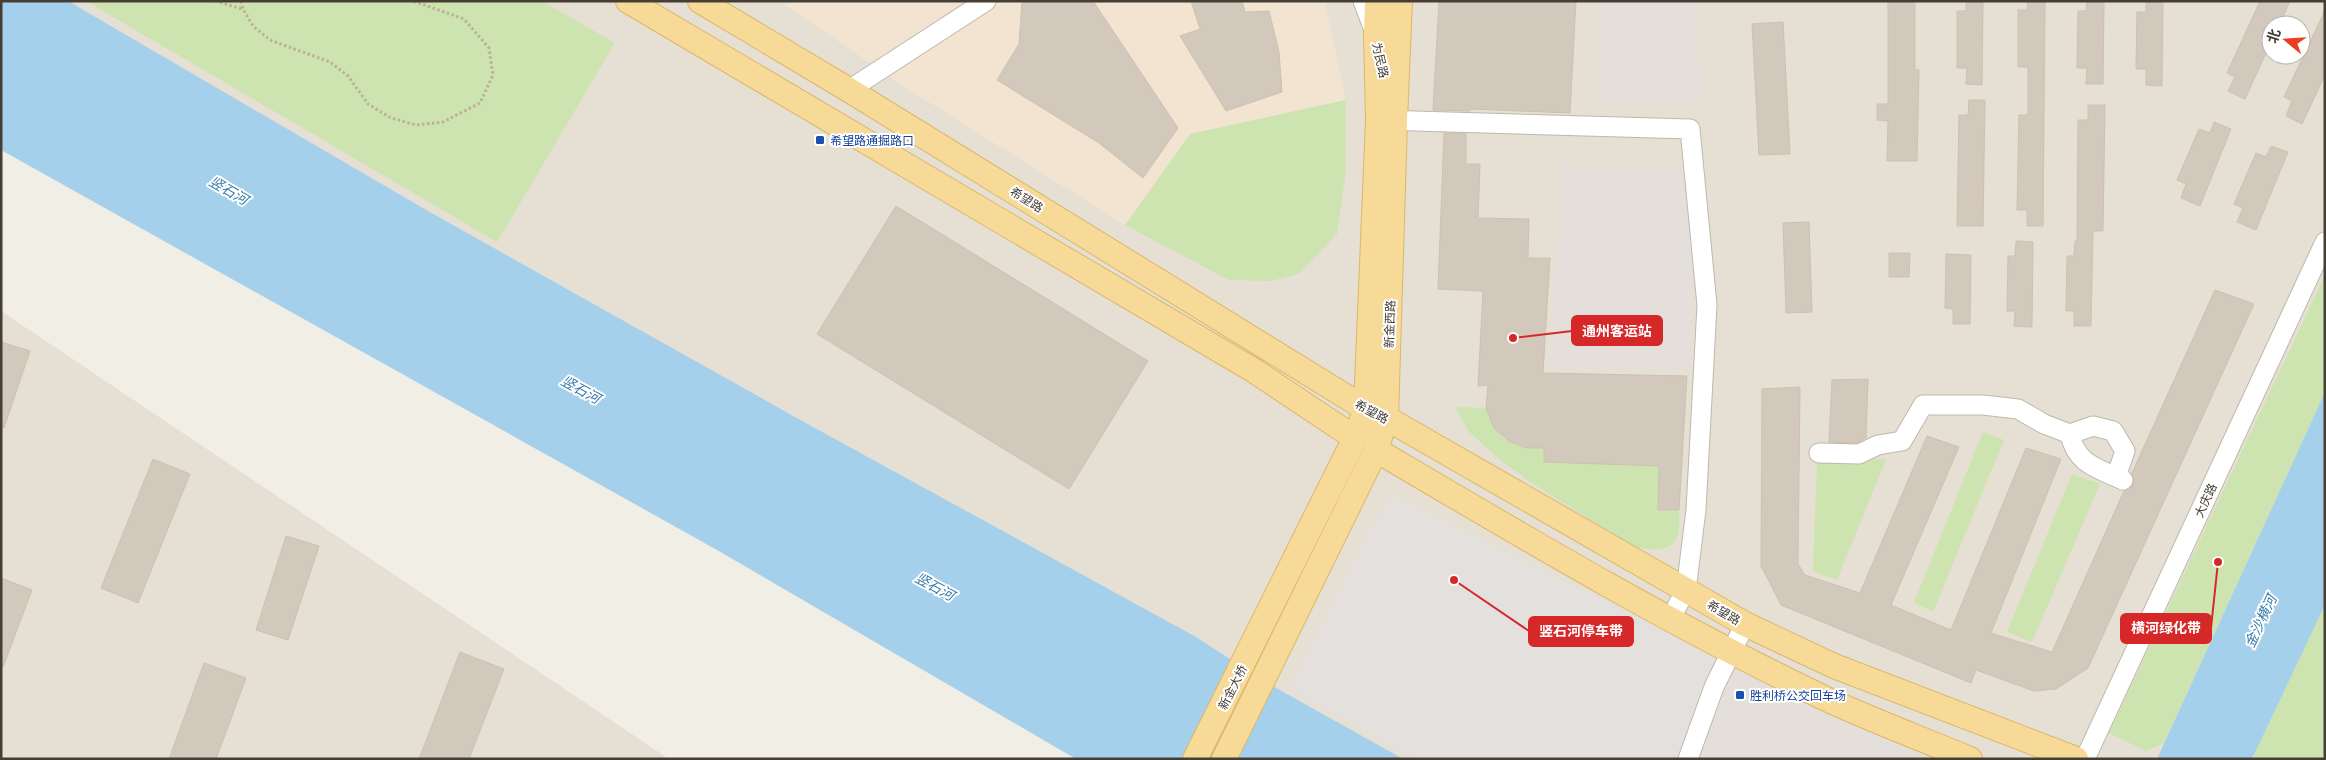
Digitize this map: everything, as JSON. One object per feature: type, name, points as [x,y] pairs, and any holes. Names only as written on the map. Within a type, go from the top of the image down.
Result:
[{"type":"main road","points":[[628,1],[1253,370],[1355,438]]},
{"type":"main road","name":"希望路","points":[[700,1],[849,90],[1376,413],[1745,624],[1834,666],[2076,759]]},
{"type":"main road","name":"新金西路","points":[[1378,1],[1376,34],[1386,120]]},
{"type":"main road","name":"新金西路","points":[[1290,625],[1376,450],[1386,120],[1400,1]]},
{"type":"main road","name":"新金西路","points":[[1268,616],[1355,438],[1376,413]]},
{"type":"main road","points":[[1376,450],[1597,581],[1731,651],[1821,696],[1970,759]]},
{"type":"main road","name":"新金大桥","points":[[1195,759],[1268,616]]},
{"type":"main road","name":"新金大桥","points":[[1224,759],[1290,625]]},
{"type":"street","points":[[849,90],[986,1]]},
{"type":"street","name":"为民路","points":[[1363,1],[1376,34]]},
{"type":"street","points":[[1386,120],[1690,129],[1706,305],[1696,510],[1686,590],[1670,619]]},
{"type":"street","name":"大庆路","points":[[2086,759],[2325,242]]},
{"type":"street","points":[[1819,453],[1859,454],[1878,445],[1902,441],[1923,405],[1983,405],[2018,409],[2044,424],[2070,434],[2093,426],[2114,431],[2125,451],[2119,478],[2091,467],[2073,449],[2070,434]]},
{"type":"street","points":[[1355,438],[1376,450]]},
{"type":"street","points":[[1688,759],[1714,687],[1745,624]]},
{"type":"path","points":[[215,1],[243,9]]},
{"type":"path","points":[[241,1],[243,9],[253,26],[270,40],[330,62],[348,76],[368,104],[391,118],[416,126],[443,122],[480,103],[493,75],[489,48],[464,19],[413,1]]},
{"type":"shaded area","points":[[1,1],[2325,1],[2325,540],[2225,759],[1275,759]]},
{"type":"shaded area","points":[[792,1],[1325,1],[1346,100],[1190,134],[1125,225],[908,89],[785,5]]},
{"type":"shaded area","points":[[1602,1],[1694,1],[1702,103],[1597,100]]},
{"type":"shaded area","points":[[1561,166],[1697,169],[1689,370],[1550,367]]},
{"type":"shaded area","points":[[1,311],[669,759],[1,759]]},
{"type":"shaded area","points":[[1389,494],[1735,665],[1686,759],[1414,759],[1290,688]]},
{"type":"shaded area","points":[[1735,665],[1929,759],[1686,759]]},
{"type":"green space","points":[[86,1],[542,1],[615,43],[497,242]]},
{"type":"green space","points":[[1346,100],[1345,178],[1337,234],[1298,274],[1271,281],[1229,280],[1125,225],[1190,134]]},
{"type":"green space","points":[[2325,275],[2325,392],[2164,743],[2146,751],[2109,733]]},
{"type":"green space","points":[[1455,407],[1486,408],[1495,427],[1507,440],[1523,446],[1544,448],[1544,461],[1659,466],[1659,510],[1679,510],[1679,532],[1675,541],[1665,548],[1659,549],[1634,547],[1530,482],[1498,458],[1469,432]]},
{"type":"green space","points":[[1983,432],[2004,440],[1933,612],[1914,602]]},
{"type":"green space","points":[[1817,459],[1886,459],[1837,580],[1813,571]]},
{"type":"green space","points":[[2072,474],[2100,484],[2032,642],[2007,632]]},
{"type":"green space","points":[[2325,605],[2325,751],[2322,759],[2254,759],[2254,754]]},
{"type":"water","name":"竖石河","points":[[1,1],[68,1],[428,211],[804,422],[1196,637],[1262,680],[1403,759],[1076,759],[717,550],[1,150]]},
{"type":"water","name":"金沙横河","points":[[2325,392],[2325,605],[2252,759],[2157,759]]},
{"type":"building","points":[[1022,1],[1093,1],[1178,128],[1143,178],[1099,143],[997,80],[1019,44]]},
{"type":"building","points":[[1191,1],[1242,1],[1245,12],[1269,11],[1279,52],[1282,92],[1226,111],[1180,36],[1200,29]]},
{"type":"building","points":[[1439,1],[1576,1],[1570,113],[1470,109],[1470,111],[1433,110]]},
{"type":"building","points":[[1888,1],[1915,1],[1915,70],[1919,70],[1917,161],[1887,161],[1888,121],[1877,120],[1877,104],[1888,104]]},
{"type":"building","points":[[1966,1],[1983,1],[1982,85],[1966,84],[1967,68],[1957,68],[1957,11],[1966,11]]},
{"type":"building","points":[[2028,1],[2045,1],[2043,226],[2027,226],[2027,210],[2017,210],[2019,115],[2028,115],[2028,67],[2018,67],[2018,10],[2027,10]]},
{"type":"building","points":[[2087,1],[2104,1],[2103,84],[2086,84],[2087,68],[2077,68],[2078,11],[2086,11]]},
{"type":"building","points":[[2146,1],[2163,1],[2162,86],[2146,85],[2146,69],[2136,69],[2137,12],[2146,12]]},
{"type":"building","points":[[2260,1],[2290,1],[2284,15],[2261,15],[2261,64],[2245,99],[2228,91],[2235,77],[2227,73]]},
{"type":"building","points":[[2325,10],[2325,75],[2302,124],[2286,116],[2292,101],[2284,97],[2299,65],[2311,65],[2311,40]]},
{"type":"building","points":[[1783,22],[1790,154],[1759,155],[1752,24]]},
{"type":"building","points":[[1969,100],[1985,100],[1983,226],[1957,226],[1959,115],[1968,115]]},
{"type":"building","points":[[2088,105],[2105,105],[2103,231],[2093,231],[2091,326],[2074,326],[2074,311],[2066,311],[2067,256],[2074,256],[2075,241],[2077,241],[2078,120],[2088,120]]},
{"type":"building","points":[[2214,122],[2231,129],[2200,206],[2181,198],[2186,184],[2177,180],[2199,129],[2210,133]]},
{"type":"building","points":[[1444,133],[1466,134],[1466,164],[1480,164],[1478,218],[1529,219],[1528,258],[1550,258],[1543,373],[1687,376],[1679,510],[1658,510],[1659,466],[1544,462],[1544,448],[1526,448],[1509,441],[1494,428],[1486,408],[1488,385],[1478,386],[1483,291],[1438,289]]},
{"type":"building","points":[[2271,146],[2288,152],[2256,230],[2237,222],[2243,208],[2234,204],[2256,153],[2266,157]]},
{"type":"building","points":[[896,206],[1148,361],[1069,489],[817,334]]},
{"type":"building","points":[[1809,222],[1812,312],[1786,313],[1783,223]]},
{"type":"building","points":[[2016,241],[2033,242],[2032,327],[2014,326],[2015,311],[2007,311],[2008,256],[2015,256]]},
{"type":"building","points":[[1889,253],[1910,253],[1909,277],[1889,277]]},
{"type":"building","points":[[1946,254],[1971,255],[1970,324],[1953,324],[1953,309],[1945,308]]},
{"type":"building","points":[[2215,290],[2254,304],[2088,668],[2056,689],[2034,691],[1976,670],[1971,683],[1781,605],[1761,566],[1762,389],[1800,387],[1798,564],[1805,575],[1860,593],[1927,436],[1959,447],[1891,605],[1951,630],[2026,448],[2061,459],[1991,633],[2052,652],[2124,491],[2133,485],[2132,473]]},
{"type":"building","points":[[1,342],[30,351],[4,428],[1,427]]},
{"type":"building","points":[[1868,379],[1866,438],[1857,443],[1829,442],[1832,380]]},
{"type":"building","points":[[153,459],[190,474],[138,603],[101,588]]},
{"type":"building","points":[[286,536],[319,546],[288,640],[256,630]]},
{"type":"building","points":[[1,578],[32,590],[3,667],[1,666]]},
{"type":"building","points":[[460,652],[504,669],[469,759],[419,759]]},
{"type":"building","points":[[204,663],[246,678],[216,759],[169,759]]},
{"type":"place","name":"希望路通掘路口","points":[[820,140]]},
{"type":"place","name":"通州客运站","points":[[1513,338]]},
{"type":"place","name":"横河绿化带","points":[[2218,562]]},
{"type":"place","name":"竖石河停车带","points":[[1454,580]]},
{"type":"place","name":"胜利桥公交回车场","points":[[1740,695]]}]
